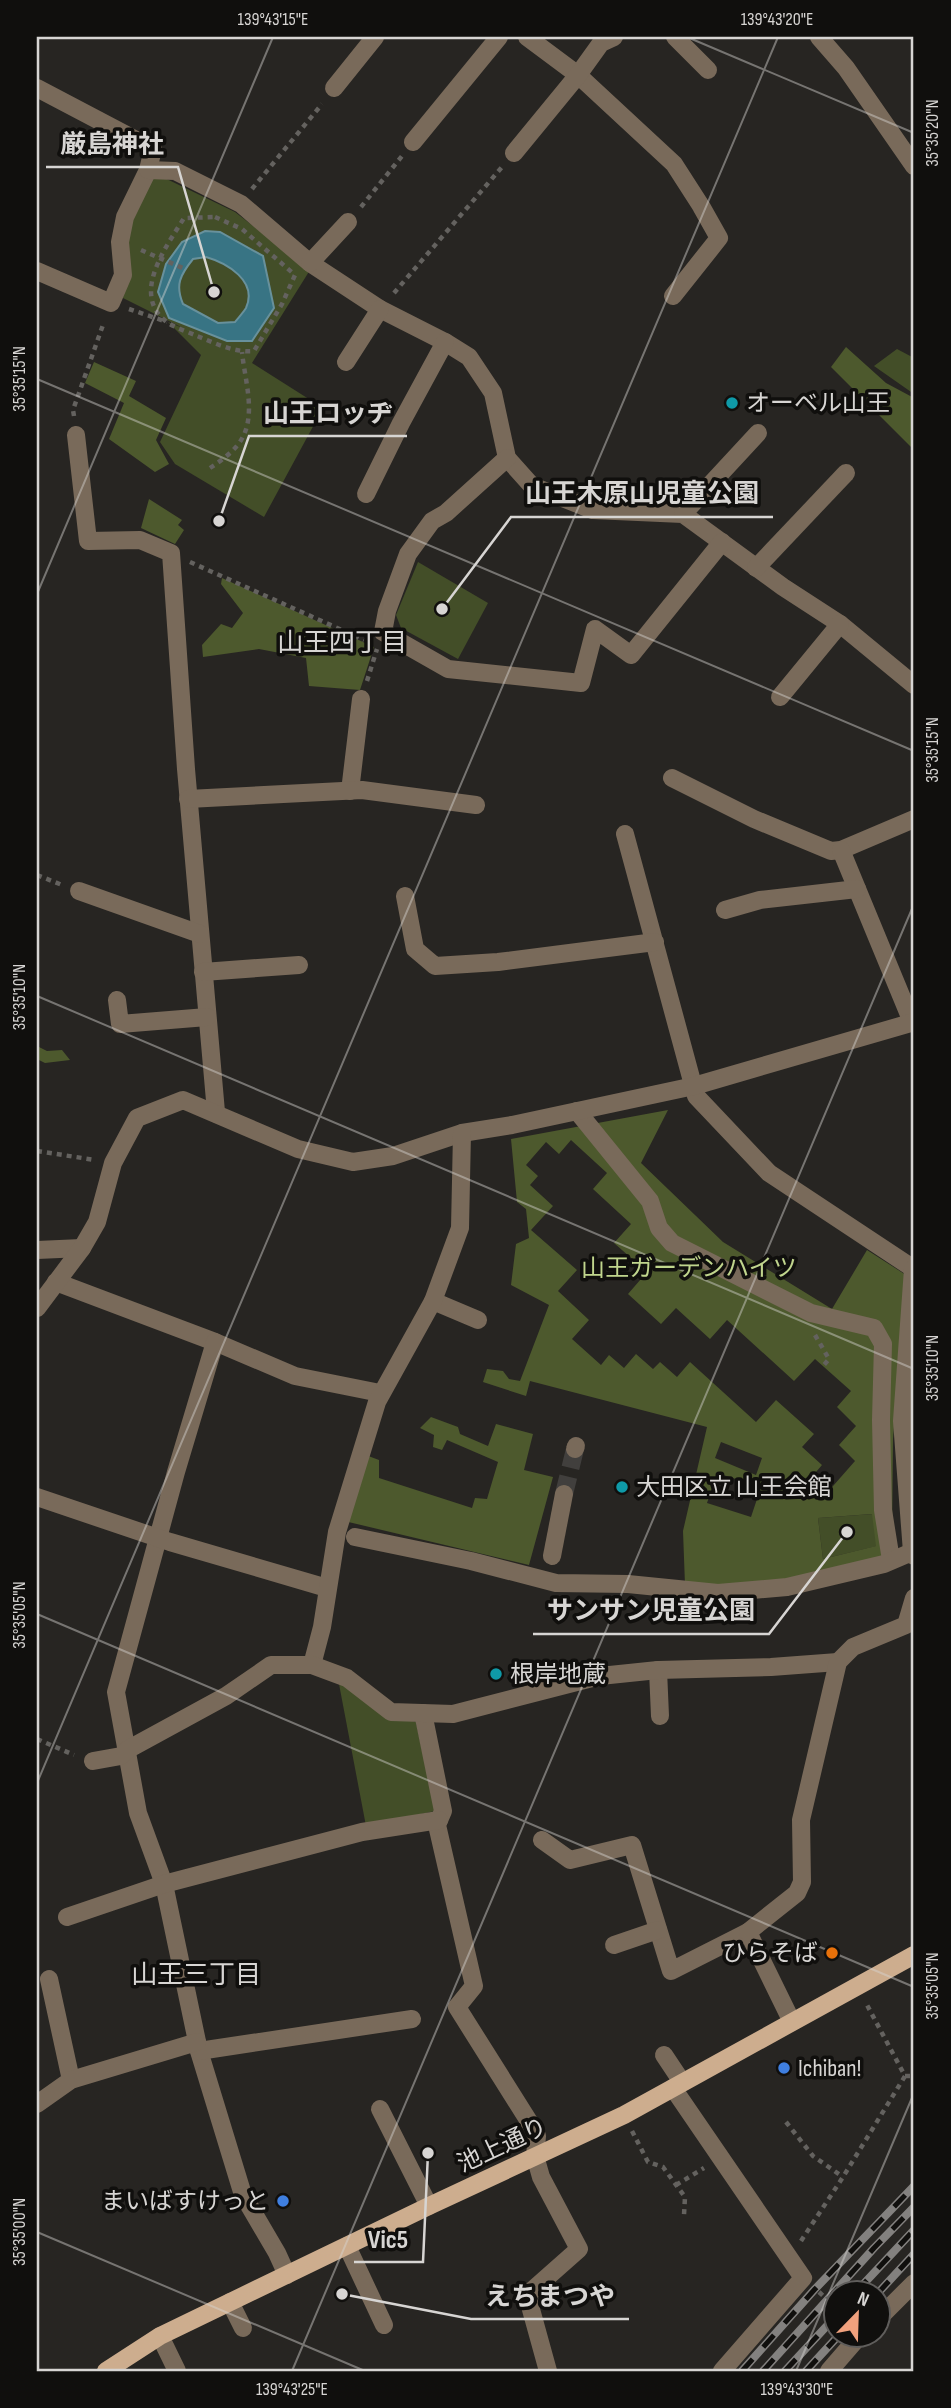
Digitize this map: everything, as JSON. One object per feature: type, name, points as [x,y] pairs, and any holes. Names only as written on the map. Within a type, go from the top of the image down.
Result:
[{"type":"main road","name":"池上通り","points":[[106,2371],[160,2336],[624,2115],[914,1955]]},
{"type":"street","points":[[334,88],[375,37]]},
{"type":"street","points":[[413,142],[499,37]]},
{"type":"street","points":[[527,37],[578,75],[674,164],[701,206],[719,238],[673,296]]},
{"type":"street","points":[[514,153],[601,43],[614,37]]},
{"type":"street","points":[[675,37],[708,71]]},
{"type":"street","points":[[820,37],[846,68],[914,166]]},
{"type":"street","points":[[37,88],[153,149],[148,170],[125,217],[120,242],[122,275],[109,308],[37,271]]},
{"type":"street","points":[[148,170],[174,171],[241,204],[310,263],[380,309],[446,342],[469,357],[493,393],[507,458],[532,486],[593,510],[683,514],[756,568],[840,624],[914,685]]},
{"type":"street","points":[[310,263],[348,222]]},
{"type":"street","points":[[346,362],[380,309]]},
{"type":"street","points":[[366,494],[446,342]]},
{"type":"street","points":[[683,514],[758,433]]},
{"type":"street","points":[[76,435],[88,541],[140,540],[171,553],[188,799],[216,1112]]},
{"type":"street","points":[[507,458],[446,513],[432,521],[408,554],[387,611],[383,632],[448,669],[581,682],[595,629],[631,656],[722,542]]},
{"type":"street","points":[[756,568],[846,473]]},
{"type":"street","points":[[780,698],[840,624]]},
{"type":"street","points":[[351,791],[361,699]]},
{"type":"street","points":[[672,778],[754,819],[831,851],[841,850],[914,819]]},
{"type":"street","points":[[188,799],[362,790],[476,805]]},
{"type":"street","points":[[355,1537],[471,1561],[556,1583],[628,1584],[718,1593],[787,1587],[884,1564],[913,1554],[902,1421],[913,1269],[769,1174],[696,1096],[625,834]]},
{"type":"street","points":[[37,1308],[82,1248],[97,1222],[113,1163],[137,1118],[183,1100],[298,1149],[353,1162],[393,1156],[462,1133],[694,1086],[913,1022],[841,850]]},
{"type":"street","points":[[725,910],[760,900],[857,889]]},
{"type":"street","points":[[79,891],[200,934]]},
{"type":"street","points":[[405,896],[415,949],[435,966],[536,958],[655,942]]},
{"type":"street","points":[[203,972],[299,965]]},
{"type":"street","points":[[117,1000],[120,1024],[207,1017]]},
{"type":"street","points":[[577,1111],[650,1201],[659,1227],[672,1242],[811,1312],[874,1328],[883,1344],[883,1510],[891,1560]]},
{"type":"street","points":[[312,1665],[322,1627],[337,1532],[380,1393],[433,1301],[460,1228],[462,1133]]},
{"type":"street","points":[[37,1250],[82,1248]]},
{"type":"street","points":[[56,1282],[147,1320],[215,1342],[295,1376],[380,1393]]},
{"type":"street","points":[[433,1301],[478,1320]]},
{"type":"street","points":[[215,1342],[173,1471],[159,1538],[116,1692],[138,1813],[164,1884],[198,2046],[243,2195],[287,2275]]},
{"type":"street","points":[[556,1583],[552,1559],[553,1542],[564,1494]]},
{"type":"street","points":[[37,1497],[159,1538],[327,1588]]},
{"type":"street","points":[[542,1840],[570,1860],[632,1845],[671,1971],[748,1932],[797,1893],[802,1882],[801,1820],[838,1662],[853,1647],[906,1625],[914,1598]]},
{"type":"street","points":[[93,1760],[121,1756],[127,1750],[226,1696],[271,1665],[312,1665],[347,1678],[391,1712],[453,1714],[600,1676],[658,1670],[838,1662]]},
{"type":"street","points":[[658,1670],[660,1716]]},
{"type":"street","points":[[423,1713],[443,1811],[437,1825],[474,1986],[457,2007],[535,2132],[535,2156],[541,2177],[579,2249],[527,2295],[548,2371]]},
{"type":"street","points":[[67,1917],[164,1884],[362,1832],[439,1820]]},
{"type":"street","points":[[614,1945],[658,1930]]},
{"type":"street","points":[[748,1932],[792,2022]]},
{"type":"street","points":[[49,1979],[71,2081]]},
{"type":"street","points":[[37,2104],[71,2081],[198,2046],[412,2020]]},
{"type":"street","points":[[664,2054],[677,2085],[803,2278],[722,2371]]},
{"type":"street","points":[[380,2109],[429,2206]]},
{"type":"street","points":[[347,2246],[384,2325]]},
{"type":"street","points":[[892,2304],[914,2283]]},
{"type":"street","points":[[230,2302],[243,2328]]},
{"type":"street","points":[[160,2336],[177,2371]]},
{"type":"street","points":[[829,2371],[849,2348]]},
{"type":"path","points":[[241,204],[334,88]]},
{"type":"path","points":[[348,222],[413,142]]},
{"type":"path","points":[[380,309],[514,153]]},
{"type":"path","points":[[76,435],[73,410],[109,308],[167,323],[242,352],[254,351],[282,304],[295,275],[242,229],[215,217],[184,218],[158,259],[151,282],[154,308],[167,323]]},
{"type":"path","points":[[158,259],[185,269]]},
{"type":"path","points":[[210,468],[236,448],[249,419],[242,352]]},
{"type":"path","points":[[171,553],[366,641]]},
{"type":"path","points":[[361,699],[378,646]]},
{"type":"path","points":[[37,1151],[113,1163]]},
{"type":"path","points":[[37,1739],[78,1757],[93,1760]]},
{"type":"path","points":[[867,2005],[905,2076]]},
{"type":"path","points":[[905,2076],[914,2076]]},
{"type":"path","points":[[789,2258],[905,2076]]},
{"type":"path","points":[[786,2122],[813,2156],[843,2177]]},
{"type":"path","points":[[632,2131],[648,2162],[663,2167],[685,2197],[684,2215]]},
{"type":"path","points":[[677,2185],[710,2164]]},
{"type":"green space","points":[[148,170],[235,212],[310,270],[252,363],[323,408],[264,517],[175,464],[160,442],[201,355],[168,322],[183,328],[123,298],[129,226]]},
{"type":"green space","points":[[846,347],[886,383],[914,398],[914,450],[831,367]]},
{"type":"green space","points":[[897,349],[914,358],[914,394],[874,366]]},
{"type":"green space","points":[[94,362],[136,381],[129,396],[166,418],[156,440],[169,464],[155,472],[109,439],[124,403],[85,383]]},
{"type":"green space","points":[[149,499],[182,520],[178,525],[184,530],[175,544],[141,528]]},
{"type":"green space","points":[[418,562],[488,603],[458,659],[401,628],[396,615]]},
{"type":"green space","points":[[222,578],[374,647],[360,690],[309,686],[306,658],[259,649],[203,657],[202,645],[221,624],[232,628],[243,613],[221,584]]},
{"type":"green space","points":[[37,1046],[47,1051],[62,1050],[70,1060],[45,1063],[37,1059]]},
{"type":"green space","name":"山王ガーデンハイツ","points":[[668,1110],[641,1163],[723,1242],[832,1309],[867,1250],[906,1275],[893,1439],[892,1536],[884,1559],[784,1585],[685,1585],[683,1531],[707,1427],[530,1381],[526,1396],[483,1382],[487,1369],[503,1371],[509,1379],[520,1381],[549,1305],[511,1285],[516,1244],[529,1238],[526,1209],[517,1202],[511,1139]],"holes":[[[571,1140],[607,1173],[593,1189],[631,1224],[614,1243],[647,1272],[628,1294],[661,1324],[676,1308],[710,1339],[727,1320],[794,1381],[815,1359],[851,1391],[837,1407],[856,1426],[839,1445],[855,1461],[826,1494],[810,1479],[822,1465],[802,1447],[814,1434],[776,1400],[756,1422],[690,1362],[677,1377],[660,1362],[653,1369],[636,1354],[624,1368],[609,1355],[601,1365],[572,1339],[589,1320],[558,1291],[577,1270],[531,1230],[553,1206],[530,1185],[538,1176],[526,1165],[546,1142],[559,1154]],[[721,1442],[762,1458],[756,1475],[715,1458]],[[717,1473],[761,1487],[751,1517],[707,1503]],[[872,1514],[876,1546],[823,1559],[818,1518]]]},
{"type":"green space","points":[[431,1417],[458,1427],[460,1434],[488,1446],[496,1424],[533,1434],[524,1470],[553,1477],[529,1565],[340,1520],[363,1454],[379,1460],[379,1478],[472,1508],[475,1498],[487,1499],[498,1462],[447,1440],[442,1450],[433,1447],[434,1435],[420,1428]]},
{"type":"green space","points":[[873,1514],[877,1546],[823,1559],[818,1518]]},
{"type":"green space","points":[[339,1684],[352,1687],[390,1715],[416,1722],[435,1811],[366,1826]]},
{"type":"water","points":[[205,231],[220,232],[263,256],[274,308],[252,341],[227,341],[169,318],[158,292],[166,264],[182,242]],"holes":[[[206,257],[231,269],[248,289],[246,308],[235,322],[218,323],[183,304],[179,291],[180,280],[193,259]]]},
{"type":"tunnel","points":[[564,1494],[575,1449]]},
{"type":"railway","points":[[742,2371],[815,2289],[914,2186]]},
{"type":"railway","points":[[763,2371],[914,2207]]},
{"type":"railway","points":[[869,2278],[914,2230]]},
{"type":"railway","points":[[892,2278],[914,2254]]},
{"type":"railway","points":[[785,2371],[822,2331]]},
{"type":"railway","points":[[806,2371],[827,2348]]},
{"type":"place","name":"厳島神社","points":[[214,292]]},
{"type":"place","name":"オーベル山王","points":[[732,403]]},
{"type":"place","name":"山王ロッヂ","points":[[219,521]]},
{"type":"place","name":"山王木原山児童公園","points":[[442,609]]},
{"type":"place","name":"大田区立 山王会館","points":[[622,1487]]},
{"type":"place","name":"サンサン児童公園","points":[[847,1532]]},
{"type":"place","name":"根岸地蔵","points":[[496,1674]]},
{"type":"place","name":"ひらそば","points":[[832,1953]]},
{"type":"place","name":"Ichiban!","points":[[784,2068]]},
{"type":"place","name":"Vic5","points":[[428,2153]]},
{"type":"place","name":"まいばすけっと","points":[[283,2201]]},
{"type":"place","name":"えちまつや","points":[[342,2294]]},
{"type":"district","name":"山王四丁目","points":[[342,642]]},
{"type":"district","name":"山王三丁目","points":[[196,1974]]}]
